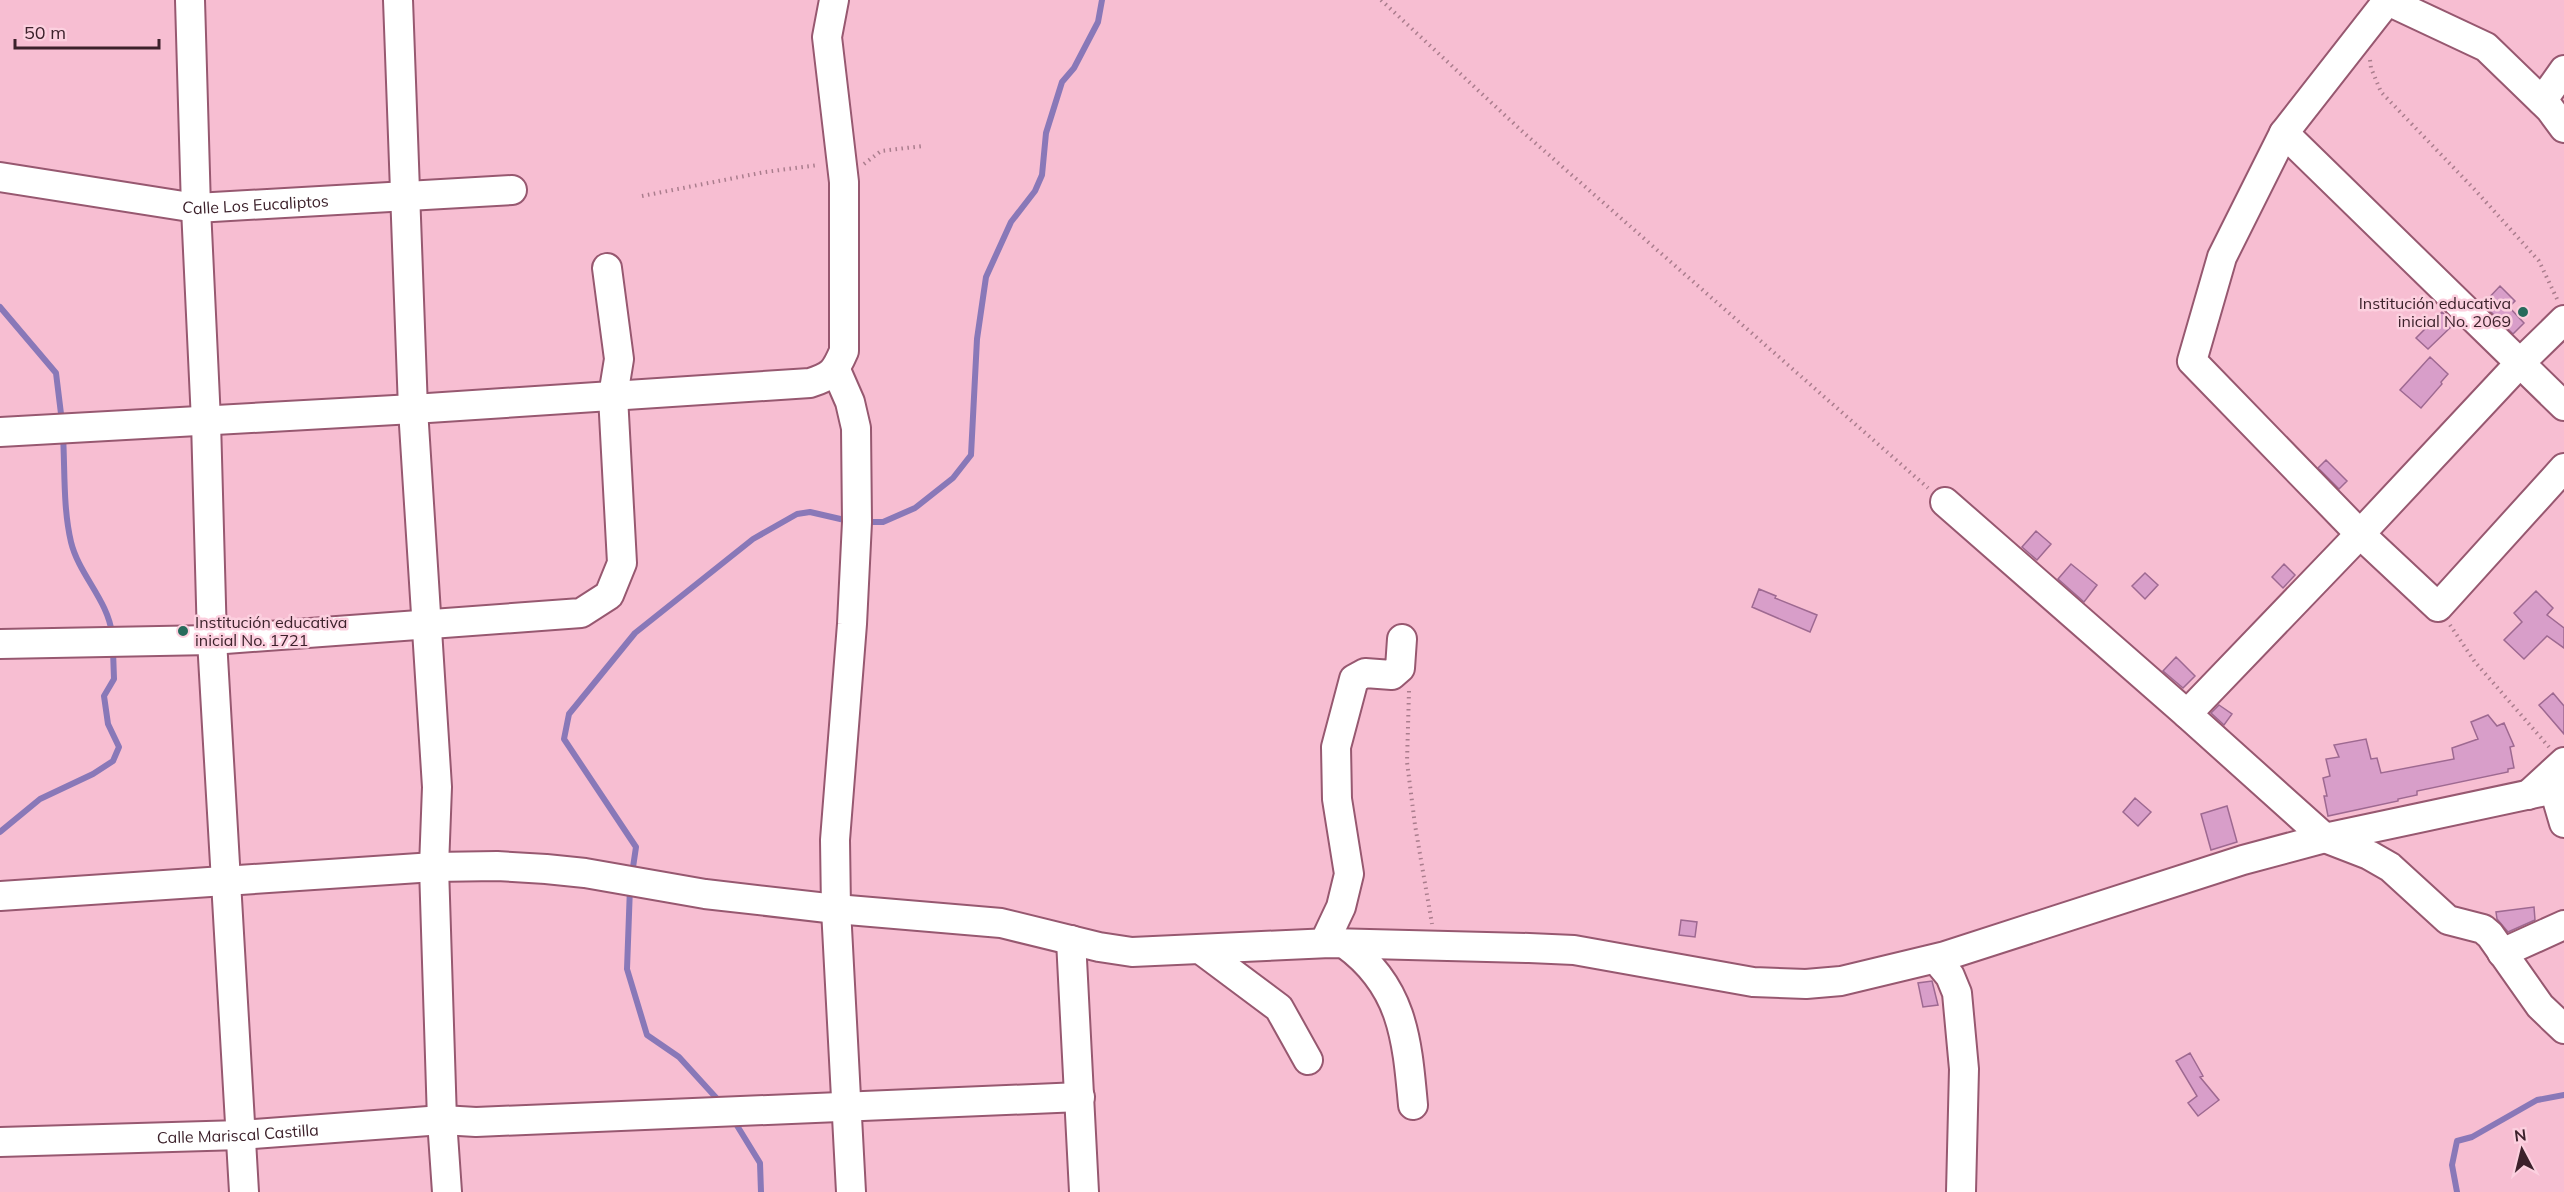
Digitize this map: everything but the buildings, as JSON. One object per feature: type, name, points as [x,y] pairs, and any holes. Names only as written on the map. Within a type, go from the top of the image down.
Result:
[{"type":"street","points":[[190,0],[196,208],[207,421],[212,640],[244,1192]]},
{"type":"street","points":[[398,0],[413,409],[437,787],[434,867],[442,1120],[447,1192]]},
{"type":"street","points":[[0,432],[613,396],[810,383],[825,378],[836,370],[844,351],[842,172],[827,37],[834,0]]},
{"type":"street","points":[[2564,128],[2542,100],[2486,47],[2378,7],[2284,133],[2222,257],[2192,361],[2360,534],[2438,607],[2564,468]]},
{"type":"street","points":[[2542,100],[2564,70]]},
{"type":"street","points":[[2284,133],[2564,406]]},
{"type":"street","name":"Calle Los Eucaliptos","points":[[0,177],[196,208],[512,190]]},
{"type":"street","points":[[0,644],[212,640],[581,613],[609,596],[622,563],[613,396],[619,359],[607,268]]},
{"type":"street","points":[[2187,714],[2519,364],[2561,312]]},
{"type":"street","points":[[836,370],[850,402],[856,428],[856,522],[835,840],[836,909],[851,1192]]},
{"type":"street","points":[[1945,502],[2325,837],[2356,849],[2390,867],[2443,917],[2483,929],[2490,935],[2540,1006],[2564,1029]]},
{"type":"street","points":[[1335,944],[1349,874],[1336,799],[1336,747],[1354,679],[1365,673],[1392,675],[1400,668],[1402,639]]},
{"type":"street","points":[[0,896],[434,867],[497,866],[575,872],[705,894],[836,909],[1002,922],[1071,940],[1132,952],[1335,944],[1574,950],[1753,982],[1806,984],[1841,981],[1936,959],[2243,860],[2325,837],[2526,796],[2561,776],[2564,823]]},
{"type":"street","points":[[2502,953],[2564,925]]},
{"type":"street","points":[[1071,940],[1084,1192]]},
{"type":"street","points":[[1335,944],[1366,959],[1384,982],[1400,1020],[1409,1058],[1413,1106]]},
{"type":"street","points":[[1200,949],[1279,1008],[1308,1060]]},
{"type":"street","points":[[1936,959],[1950,976],[1957,993],[1964,1069],[1961,1192]]},
{"type":"street","name":"Calle Mariscal Castilla","points":[[0,1142],[241,1134],[442,1120],[476,1122],[1080,1097]]},
{"type":"path","points":[[1381,0],[1524,133],[1945,502]]},
{"type":"path","points":[[2378,7],[2371,68],[2381,92],[2461,174],[2539,261],[2561,312]]},
{"type":"path","points":[[642,196],[765,172],[842,172],[881,151],[923,146]]},
{"type":"path","points":[[2438,607],[2475,662],[2561,776]]},
{"type":"path","points":[[1400,668],[1409,687],[1407,762],[1415,825],[1436,946]]},
{"type":"waterway","points":[[865,522],[883,522],[915,508],[953,478],[971,455],[977,339],[986,277],[1011,222],[1035,191],[1042,175],[1046,133],[1062,82],[1074,68],[1098,22],[1102,0]]},
{"type":"waterway","points":[[0,307],[56,373],[62,422]]},
{"type":"waterway","points":[[63,435],[65,502],[71,542],[80,566],[105,610],[112,634]]},
{"type":"waterway","points":[[632,874],[636,847],[564,739],[569,714],[635,633],[753,539],[797,514],[810,512],[849,521]]},
{"type":"waterway","points":[[0,832],[40,799],[93,774],[113,761],[119,747],[108,724],[104,696],[114,679],[113,650]]},
{"type":"waterway","points":[[630,887],[627,969],[647,1035],[679,1057],[720,1102]]},
{"type":"waterway","points":[[2457,1192],[2452,1165],[2457,1141],[2472,1137],[2537,1100],[2564,1095]]},
{"type":"waterway","points":[[733,1119],[760,1163],[761,1192]]},
{"type":"place","name":"Institución educativa inicial No. 2069","points":[[2523,312]]},
{"type":"place","name":"Institución educativa inicial No. 1721","points":[[183,631]]}]
